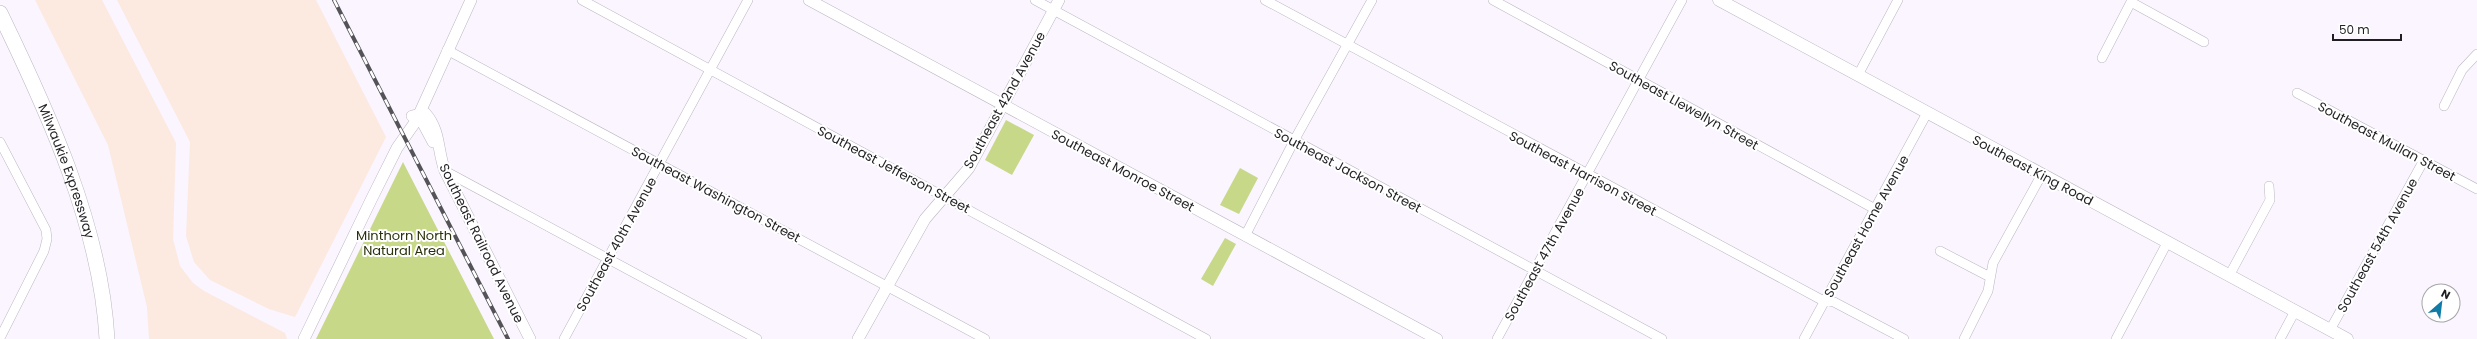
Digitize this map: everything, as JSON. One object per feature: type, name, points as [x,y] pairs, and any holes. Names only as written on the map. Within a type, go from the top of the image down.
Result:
[{"type":"highway","name":"Milwaukie Expressway","points":[[0,13],[46,112],[68,167],[85,221],[97,274],[107,339]]},
{"type":"main road","name":"Southeast King Road","points":[[1719,0],[2347,339]]},
{"type":"street","points":[[304,339],[370,200],[375,183],[392,148],[412,116],[418,114],[471,0]]},
{"type":"street","name":"Southeast Jefferson Street","points":[[582,0],[1206,339]]},
{"type":"street","name":"Southeast 40th Avenue","points":[[564,339],[609,259],[748,0]]},
{"type":"street","name":"Southeast Monroe Street","points":[[809,0],[1002,106],[1437,339]]},
{"type":"street","name":"Southeast Jackson Street","points":[[1035,0],[1056,5],[1295,139],[1662,339]]},
{"type":"street","name":"Southeast Harrison Street","points":[[1265,0],[1588,176],[1824,301],[1834,302],[1904,339]]},
{"type":"street","points":[[1245,236],[1295,139],[1372,0]]},
{"type":"street","name":"Southeast Llewellyn Street","points":[[1493,0],[1874,209]]},
{"type":"street","name":"Southeast 47th Avenue","points":[[1497,339],[1588,176],[1682,0]]},
{"type":"street","points":[[1858,75],[1898,0]]},
{"type":"street","points":[[2102,58],[2132,1],[2204,42]]},
{"type":"street","name":"Southeast 42nd Avenue","points":[[858,339],[925,219],[969,168],[1056,5]]},
{"type":"street","name":"Southeast Washington Street","points":[[447,50],[985,339]]},
{"type":"street","points":[[2444,106],[2462,70],[2477,54]]},
{"type":"street","name":"Southeast Mullan Street","points":[[2297,92],[2477,189]]},
{"type":"street","name":"Southeast Railroad Avenue","points":[[418,114],[425,113],[433,122],[438,134],[440,143],[438,147],[445,171],[530,339]]},
{"type":"street","name":"Southeast Home Avenue","points":[[1804,339],[1928,113]]},
{"type":"street","points":[[0,142],[42,222],[47,239],[0,338]]},
{"type":"street","name":"Southeast 54th Avenue","points":[[2330,330],[2424,160]]},
{"type":"street","points":[[445,171],[757,339]]},
{"type":"street","points":[[1964,339],[1982,304],[1993,263],[2042,174]]},
{"type":"street","points":[[2229,276],[2270,200],[2269,186]]},
{"type":"street","points":[[2116,339],[2167,243]]},
{"type":"street","points":[[1940,251],[1990,277]]},
{"type":"street","points":[[2280,339],[2295,311]]},
{"type":"shaded area","points":[[35,0],[102,0],[176,143],[173,239],[180,266],[193,283],[204,291],[285,333],[287,339],[149,339],[147,307],[108,145]]},
{"type":"shaded area","points":[[117,0],[316,0],[386,137],[295,317],[269,309],[210,280],[194,262],[186,236],[190,142]]},
{"type":"green space","points":[[1006,120],[1034,135],[1012,175],[985,160]]},
{"type":"green space","name":"Minthorn North Natural Area","points":[[403,162],[494,339],[316,339]]},
{"type":"green space","points":[[1240,168],[1258,178],[1239,214],[1220,205]]},
{"type":"green space","points":[[1225,238],[1236,244],[1213,286],[1201,279]]},
{"type":"railway","points":[[334,0],[508,339]]}]
